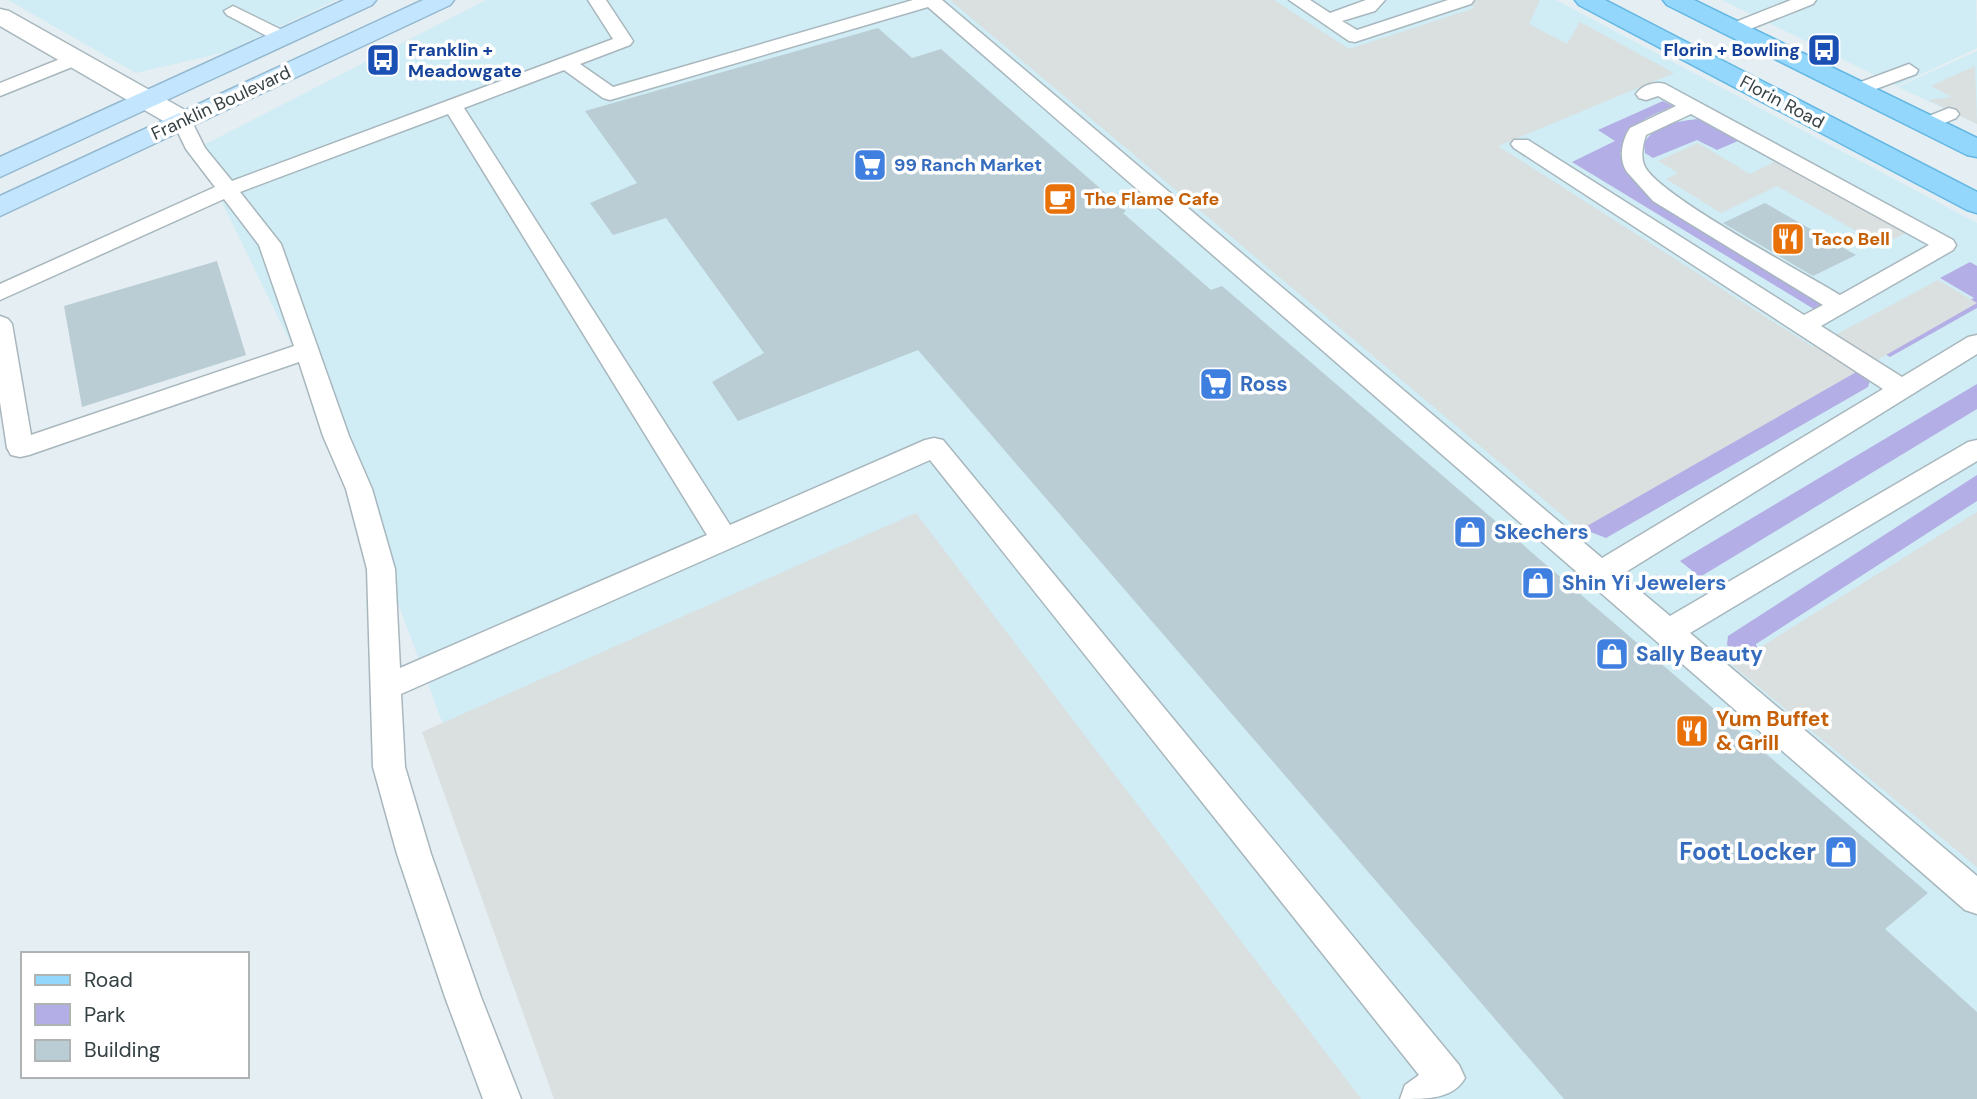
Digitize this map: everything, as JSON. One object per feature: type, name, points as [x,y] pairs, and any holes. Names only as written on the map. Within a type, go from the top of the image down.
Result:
[{"type":"main road","name":"Franklin Boulevard","points":[[0,168],[364,0]]},
{"type":"main road","name":"Franklin Boulevard","points":[[0,207],[442,0]]},
{"type":"main road","name":"Florin Road","points":[[1587,0],[1977,204]]},
{"type":"main road","points":[[1675,0],[1857,90],[1938,119],[1977,149]]},
{"type":"street","points":[[0,16],[182,120]]},
{"type":"lane","points":[[0,293],[229,189],[624,41],[597,0]]},
{"type":"lane","points":[[565,62],[610,94],[932,0],[1977,898]]},
{"type":"lane","points":[[1298,0],[1356,37],[1465,0]]},
{"type":"lane","points":[[1328,19],[1369,6],[1376,0]]},
{"type":"lane","points":[[1734,29],[1807,0]]},
{"type":"lane","points":[[233,11],[284,38]]},
{"type":"lane","points":[[0,90],[75,59]]},
{"type":"lane","points":[[1857,90],[1909,70]]},
{"type":"lane","points":[[1646,94],[1658,88],[1945,245],[1805,325]]},
{"type":"lane","points":[[452,105],[724,539]]},
{"type":"lane","points":[[1692,106],[1637,132],[1632,147],[1634,168],[1661,196],[1840,305]]},
{"type":"lane","points":[[182,120],[196,149],[270,244],[336,436],[359,489],[381,569],[390,768],[423,880],[502,1099]]},
{"type":"lane","points":[[1521,144],[1902,388]]},
{"type":"lane","points":[[0,324],[10,452],[308,350]]},
{"type":"lane","points":[[1599,574],[1977,343]]},
{"type":"lane","points":[[387,687],[934,447],[1446,1078],[1419,1099]]},
{"type":"lane","points":[[1666,633],[1977,449]]},
{"type":"shaded area","points":[[8,0],[336,0],[226,52],[136,73]]},
{"type":"shaded area","points":[[486,0],[1556,0],[1977,223],[1977,1099],[582,1099],[336,436],[196,149]]},
{"type":"shaded area","points":[[950,0],[1274,0],[1349,49],[1475,8],[1463,0],[1540,0],[1529,24],[1567,44],[1580,22],[1674,73],[1498,146],[1813,347],[1938,280],[1977,303],[1580,530]]},
{"type":"shaded area","points":[[1722,0],[1976,0],[1977,48],[1897,86]]},
{"type":"shaded area","points":[[1977,51],[1977,124],[1898,87]]},
{"type":"shaded area","points":[[1975,66],[1977,124],[1928,100],[1952,97],[1931,86]]},
{"type":"shaded area","points":[[1698,143],[1750,174],[1776,161],[1906,233],[1881,245],[1777,186],[1721,213],[1666,179],[1678,173],[1658,161]]},
{"type":"shaded area","points":[[1977,512],[1977,867],[1732,665]]},
{"type":"shaded area","points":[[916,513],[1361,1099],[554,1099],[422,732]]},
{"type":"green space","points":[[1663,101],[1673,106],[1639,123],[1629,134],[1620,154],[1627,173],[1640,187],[1827,305],[1817,311],[1572,162],[1615,141],[1598,130]]},
{"type":"green space","points":[[1698,119],[1738,141],[1717,150],[1697,140],[1653,158],[1645,153],[1644,143],[1661,127]]},
{"type":"green space","points":[[1970,262],[1977,266],[1977,308],[1890,357],[1879,350],[1974,298],[1940,278]]},
{"type":"green space","points":[[1832,357],[1870,381],[1868,387],[1606,538],[1588,531],[1560,506]]},
{"type":"green space","points":[[1977,384],[1977,409],[1700,577],[1680,561]]},
{"type":"green space","points":[[1977,475],[1977,501],[1756,644],[1764,677],[1727,645],[1728,636]]},
{"type":"building","points":[[878,28],[912,58],[941,49],[1126,211],[1123,213],[1211,290],[1222,286],[1928,893],[1885,929],[1977,1012],[1977,1099],[1564,1099],[918,350],[738,421],[712,382],[764,353],[666,218],[613,235],[590,203],[637,183],[585,111]]},
{"type":"building","name":"Taco Bell","points":[[1765,203],[1856,255],[1813,276],[1723,223]]},
{"type":"building","points":[[217,261],[246,355],[82,407],[64,306]]},
{"type":"place","name":"Florin + Bowling","points":[[1824,50]]},
{"type":"place","name":"Franklin + Meadowgate","points":[[383,60]]},
{"type":"place","name":"99 Ranch Market","points":[[870,165]]},
{"type":"place","name":"The Flame Cafe","points":[[1060,199]]},
{"type":"place","name":"Taco Bell","points":[[1788,239]]},
{"type":"place","name":"Ross","points":[[1216,384]]},
{"type":"place","name":"Skechers","points":[[1470,532]]},
{"type":"place","name":"Shin Yi Jewelers","points":[[1538,583]]},
{"type":"place","name":"Sally Beauty","points":[[1612,654]]},
{"type":"place","name":"Yum Buffet & Grill","points":[[1692,731]]},
{"type":"place","name":"Foot Locker","points":[[1841,852]]}]
